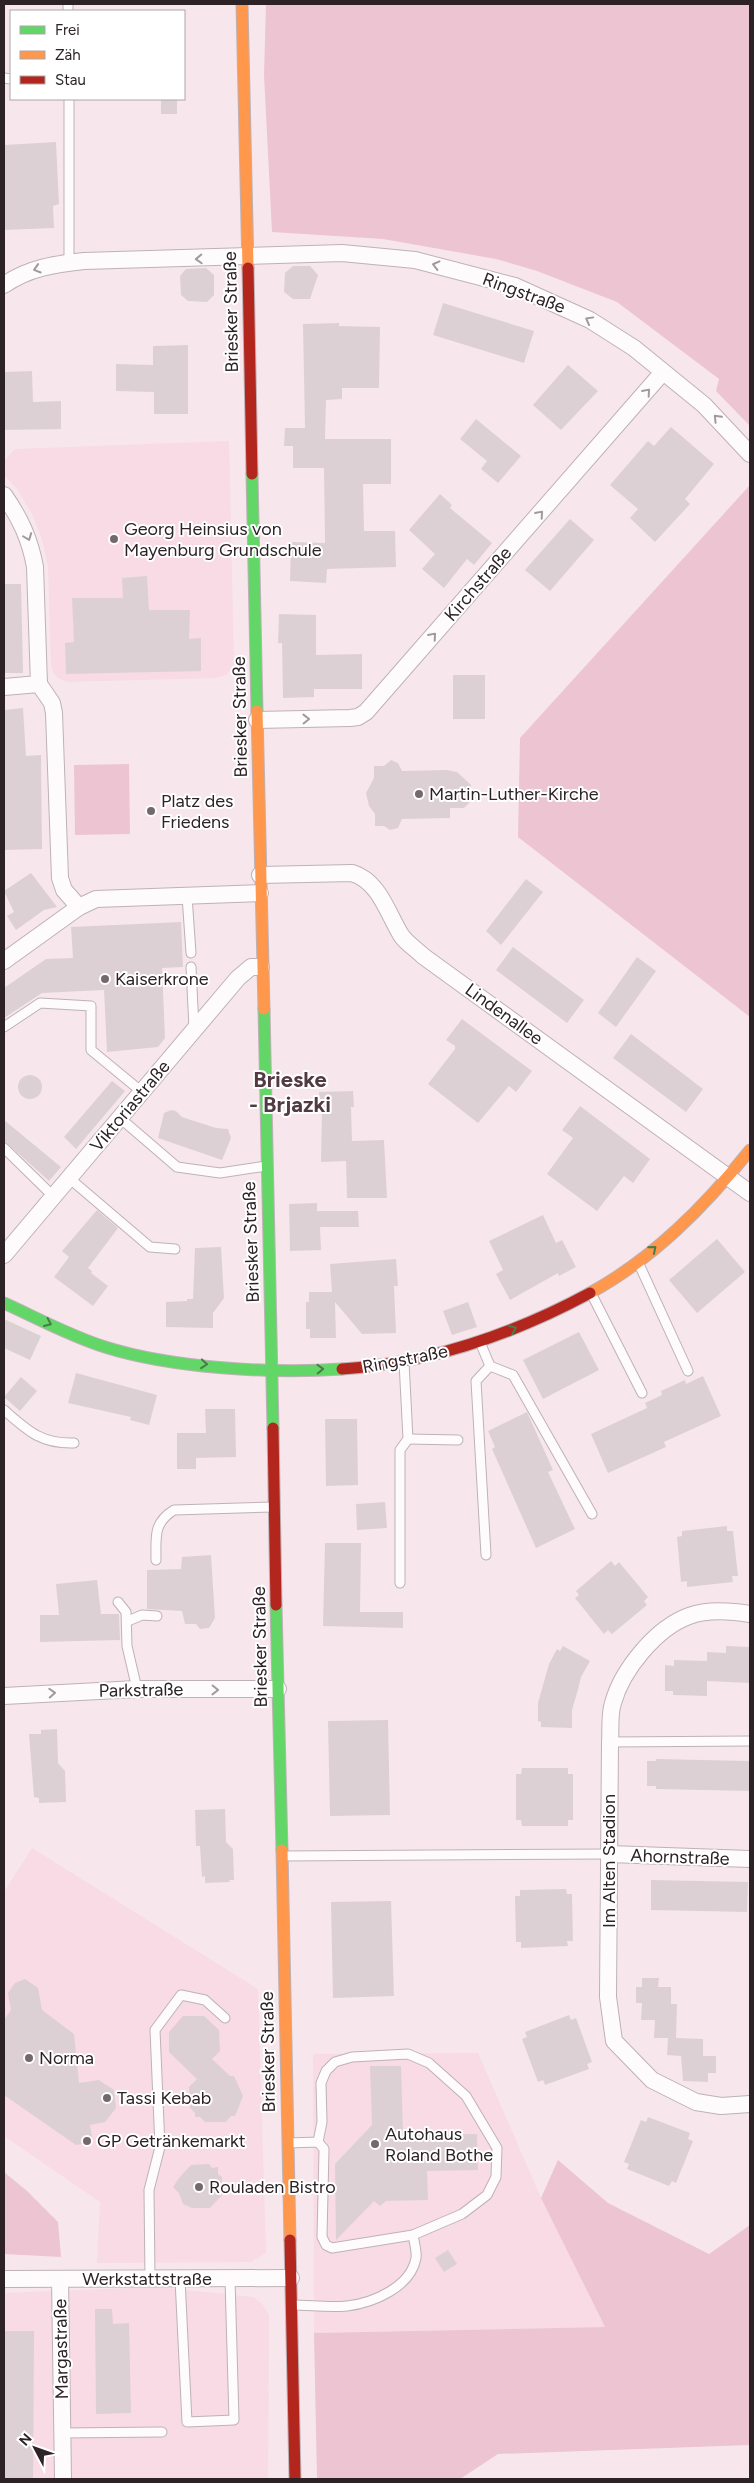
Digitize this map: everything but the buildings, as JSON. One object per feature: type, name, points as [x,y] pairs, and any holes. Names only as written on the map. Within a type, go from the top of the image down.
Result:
[{"type":"main road","name":"Briesker Straße","points":[[242,4],[261,967],[272,1370],[295,2479]]},
{"type":"main road","name":"Ringstraße","points":[[4,1303],[83,1339],[119,1351],[166,1361],[272,1370],[356,1368],[404,1362],[480,1342],[539,1318],[590,1293],[638,1262],[700,1209],[730,1178],[750,1150]]},
{"type":"street","name":"Ringstraße","points":[[4,285],[30,271],[69,263],[342,253],[415,260],[506,284],[590,320],[634,348],[704,405],[750,454]]},
{"type":"street","name":"Kirchstraße","points":[[257,720],[350,718],[358,717],[366,712],[663,372]]},
{"type":"street","points":[[4,495],[26,532],[32,548],[35,567],[39,684],[52,704],[54,713],[60,878],[64,890],[80,907]]},
{"type":"street","points":[[4,687],[39,684]]},
{"type":"street","name":"Lindenallee","points":[[260,875],[352,873],[364,876],[388,907],[402,936],[424,956],[750,1193]]},
{"type":"street","points":[[4,961],[80,907],[96,899],[260,893]]},
{"type":"street","name":"Viktoriastraße","points":[[4,1255],[244,971],[251,967],[261,967]]},
{"type":"street","name":"Im Alten Stadion","points":[[750,1614],[726,1611],[689,1616],[656,1636],[632,1665],[612,1704],[608,1997],[614,2041],[652,2080],[696,2102],[721,2106],[750,2104]]},
{"type":"street","name":"Parkstraße","points":[[4,1696],[137,1689],[278,1689]]},
{"type":"street","name":"Ahornstraße","points":[[609,1854],[750,1859]]},
{"type":"street","name":"Werkstattstraße","points":[[4,2279],[150,2280],[291,2278]]},
{"type":"street","name":"Margastraße","points":[[60,2279],[63,2479]]},
{"type":"lane","points":[[69,263],[70,100]]},
{"type":"lane","points":[[187,896],[191,953]]},
{"type":"lane","points":[[191,967],[194,1031]]},
{"type":"lane","points":[[4,1027],[40,1003],[91,1006],[91,1050],[142,1092]]},
{"type":"lane","points":[[120,1118],[177,1167],[220,1173],[266,1166]]},
{"type":"lane","points":[[4,1148],[54,1196]]},
{"type":"lane","points":[[69,1178],[150,1247],[175,1249]]},
{"type":"lane","points":[[638,1262],[688,1371]]},
{"type":"lane","points":[[590,1293],[642,1393]]},
{"type":"lane","points":[[480,1342],[490,1366],[513,1375],[592,1514]]},
{"type":"lane","points":[[400,1583],[400,1450],[408,1439],[404,1362]]},
{"type":"lane","points":[[486,1555],[476,1381],[490,1366]]},
{"type":"lane","points":[[4,1410],[37,1438],[56,1444],[74,1443]]},
{"type":"lane","points":[[408,1439],[458,1440]]},
{"type":"lane","points":[[156,1560],[156,1534],[162,1517],[174,1510],[275,1507]]},
{"type":"lane","points":[[118,1602],[126,1612],[128,1621],[126,1646],[137,1689]]},
{"type":"lane","points":[[128,1621],[142,1615],[157,1616]]},
{"type":"lane","points":[[610,1742],[750,1741]]},
{"type":"lane","points":[[282,1856],[609,1854]]},
{"type":"lane","points":[[150,2280],[149,2190],[160,2147],[155,2030],[181,1995],[205,2000],[225,2018]]},
{"type":"lane","points":[[408,2054],[429,2063],[466,2096],[497,2148],[496,2177],[487,2195],[462,2214],[413,2235],[332,2248],[326,2245],[322,2238],[324,2150],[318,2142],[322,2122],[322,2083],[326,2071],[335,2062],[352,2057],[408,2054]]},
{"type":"lane","points":[[288,2143],[318,2142]]},
{"type":"lane","points":[[292,2305],[347,2306],[368,2301],[394,2290],[411,2273],[417,2257],[413,2235]]},
{"type":"lane","points":[[180,2279],[187,2422],[234,2420],[230,2279]]},
{"type":"lane","points":[[62,2433],[162,2432]]},
{"type":"shaded area","points":[[266,4],[750,4],[750,426],[716,391],[719,379],[617,302],[537,271],[496,259],[383,239],[272,232],[264,75]]},
{"type":"shaded area","points":[[229,441],[234,664],[231,670],[226,675],[215,678],[67,682],[58,678],[54,674],[51,665],[48,566],[42,539],[32,514],[18,490],[4,475],[4,461],[15,449]]},
{"type":"shaded area","points":[[750,485],[750,1017],[518,837],[520,738]]},
{"type":"shaded area","points":[[129,764],[130,834],[75,835],[74,765]]},
{"type":"shaded area","points":[[32,1848],[258,1989],[266,2253],[251,2262],[97,2263],[100,2202],[4,2136],[4,1892]]},
{"type":"shaded area","points":[[478,2053],[541,2198],[605,2327],[314,2333],[313,2054]]},
{"type":"shaded area","points":[[558,2160],[608,2203],[709,2254],[750,2225],[750,2445],[498,2454],[460,2479],[317,2479],[314,2333],[605,2327],[541,2198]]},
{"type":"shaded area","points":[[4,2172],[27,2191],[58,2222],[61,2257],[4,2254]]},
{"type":"shaded area","points":[[157,2287],[253,2297],[262,2304],[269,2315],[268,2479],[4,2479],[4,2293]]},
{"type":"traffic: fast","points":[[252,474],[257,711]]},
{"type":"traffic: fast","points":[[264,1009],[273,1428]]},
{"type":"traffic: fast","points":[[4,1303],[92,1343],[160,1360],[191,1365],[254,1370],[342,1369]]},
{"type":"traffic: fast","points":[[276,1605],[282,1850]]},
{"type":"traffic: slow","points":[[242,4],[248,268]]},
{"type":"traffic: slow","points":[[257,711],[264,1009]]},
{"type":"traffic: slow","points":[[590,1293],[636,1264],[657,1247],[696,1211],[750,1150]]},
{"type":"traffic: slow","points":[[282,1850],[290,2240]]},
{"type":"traffic: jam","points":[[248,268],[252,474]]},
{"type":"traffic: jam","points":[[342,1369],[375,1366],[470,1345],[531,1322],[590,1293]]},
{"type":"traffic: jam","points":[[273,1428],[276,1605]]},
{"type":"traffic: jam","points":[[290,2240],[295,2479]]},
{"type":"place","name":"Georg Heinsius von Mayenburg Grundschule","points":[[114,539]]},
{"type":"place","name":"Martin-Luther-Kirche","points":[[419,794]]},
{"type":"place","name":"Platz des Friedens","points":[[151,811]]},
{"type":"place","name":"Kaiserkrone","points":[[105,979]]},
{"type":"place","name":"Norma","points":[[29,2058]]},
{"type":"place","name":"Tassi Kebab","points":[[107,2098]]},
{"type":"place","name":"GP Getränkemarkt","points":[[87,2141]]},
{"type":"place","name":"Autohaus Roland Bothe","points":[[375,2144]]},
{"type":"place","name":"Rouladen Bistro","points":[[199,2187]]},
{"type":"district","name":"Brieske - Brjazki","points":[[290,1092]]}]
